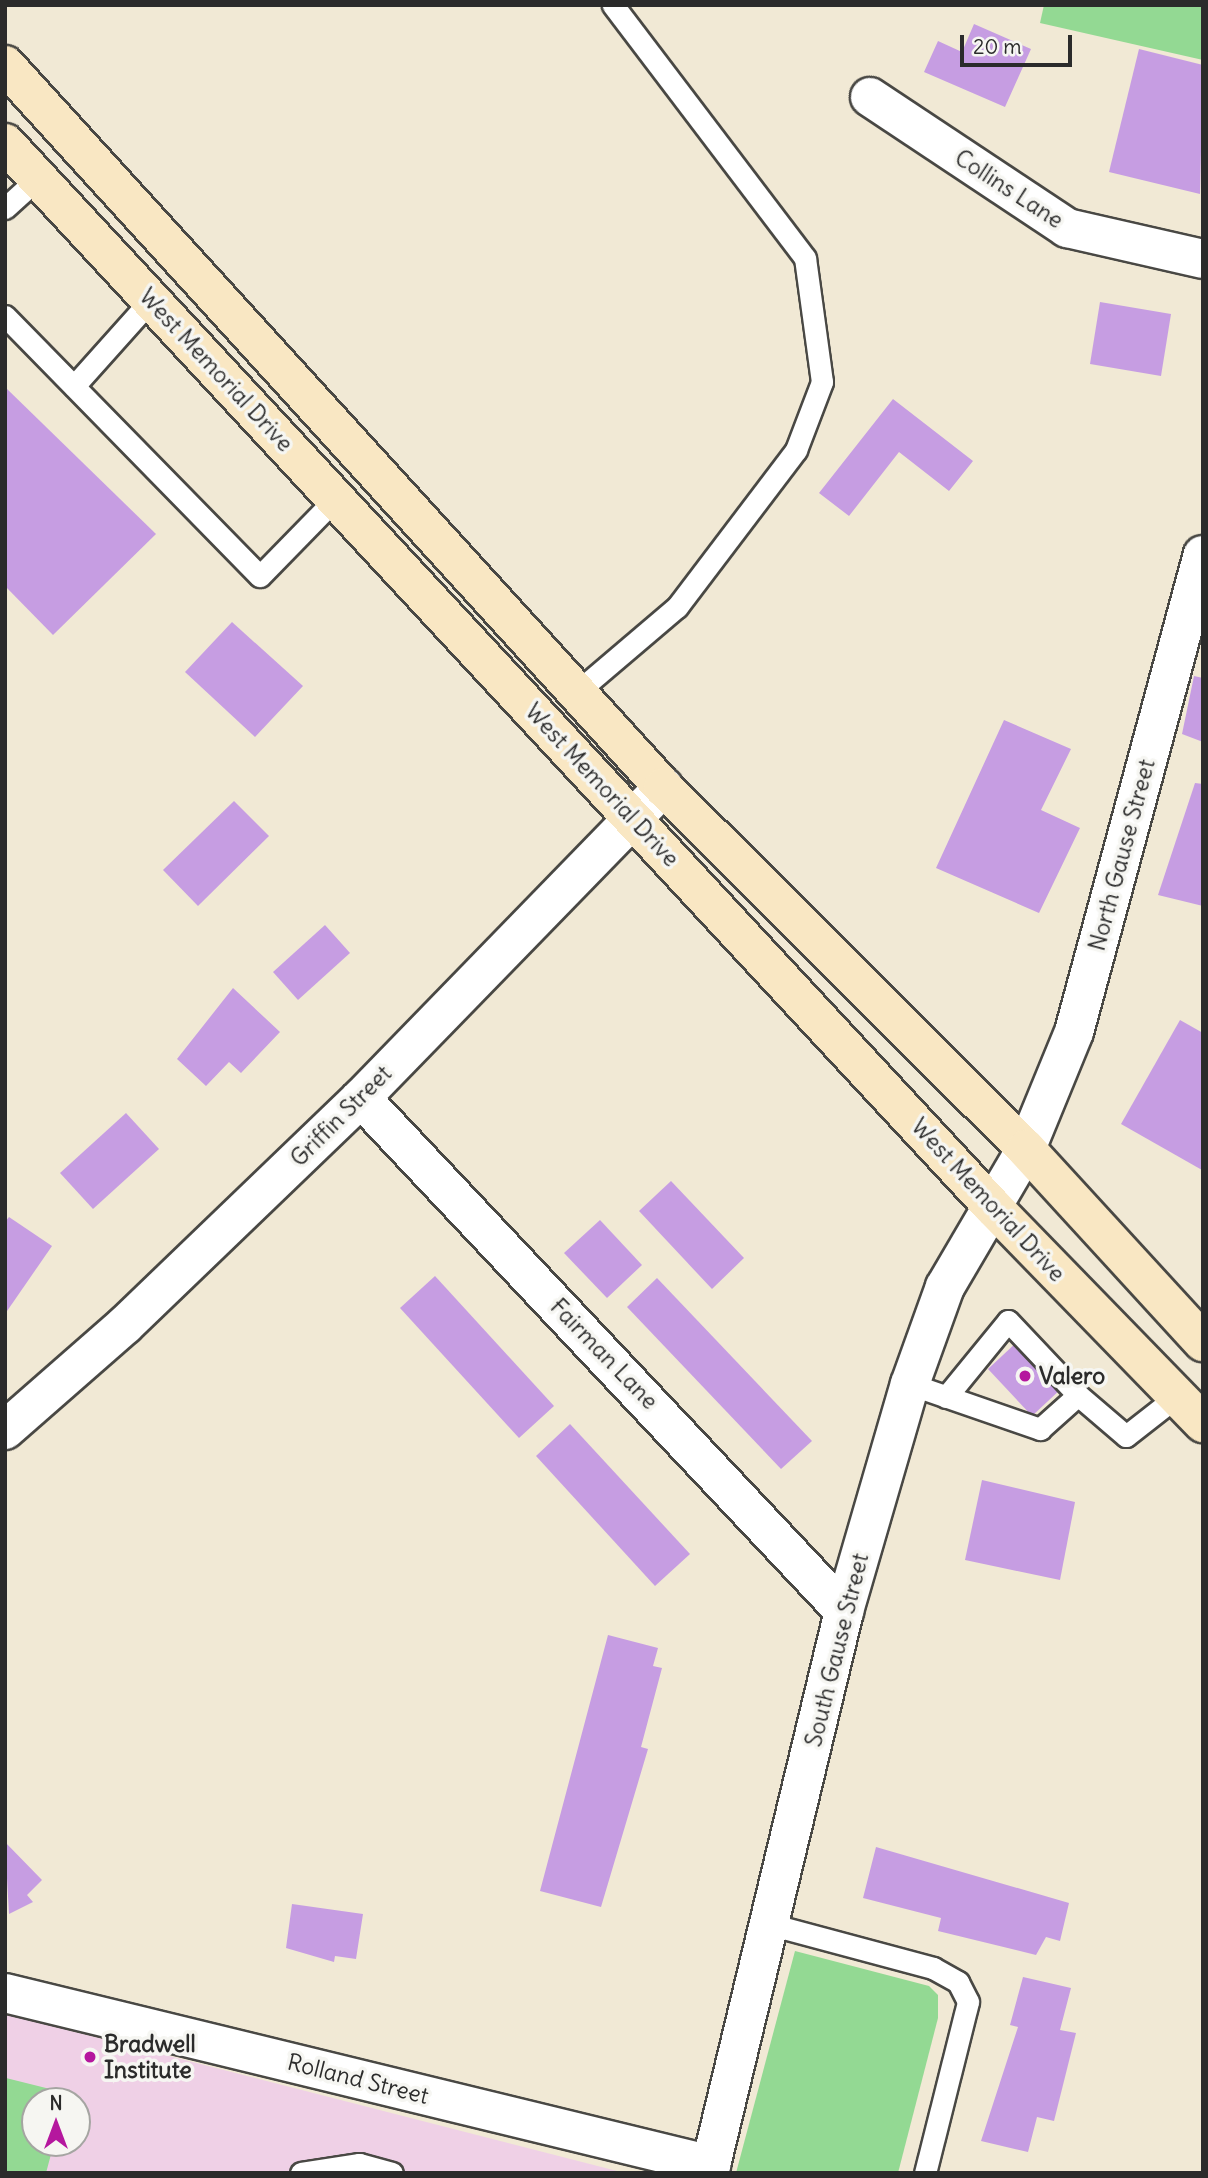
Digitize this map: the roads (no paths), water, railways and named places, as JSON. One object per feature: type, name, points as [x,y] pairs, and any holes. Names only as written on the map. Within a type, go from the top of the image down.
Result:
[{"type":"main road","name":"West Memorial Drive","points":[[5,65],[663,787],[1026,1149],[1203,1342]]},
{"type":"main road","name":"West Memorial Drive","points":[[5,144],[992,1206],[1190,1409]]},
{"type":"street","name":"Collins Lane","points":[[870,97],[1067,228],[1203,259]]},
{"type":"street","name":"North Gause Street","points":[[1026,1149],[1078,1019],[1203,555]]},
{"type":"street","name":"Griffin Street","points":[[5,1430],[125,1325],[361,1098],[663,787]]},
{"type":"street","name":"Fairman Lane","points":[[361,1098],[844,1611]]},
{"type":"street","name":"South Gause Street","points":[[710,2169],[844,1611],[910,1384],[945,1287],[1026,1149]]},
{"type":"street","name":"Rolland Street","points":[[5,1993],[710,2169]]},
{"type":"lane","points":[[577,692],[677,607],[796,450],[822,382],[805,258],[613,5]]},
{"type":"lane","points":[[5,208],[38,178]]},
{"type":"lane","points":[[74,386],[151,300]]},
{"type":"lane","points":[[5,316],[260,576],[335,498]]},
{"type":"lane","points":[[946,1397],[1008,1321],[1077,1395],[1126,1436],[1190,1409]]},
{"type":"lane","points":[[910,1384],[1040,1429],[1077,1395]]},
{"type":"lane","points":[[769,1924],[933,1968],[958,1982],[968,2002],[925,2173]]},
{"type":"lane","points":[[301,2173],[359,2164],[392,2173]]},
{"type":"place","name":"Valero","points":[[1025,1376]]},
{"type":"place","name":"Bradwell Institute","points":[[90,2057]]}]
